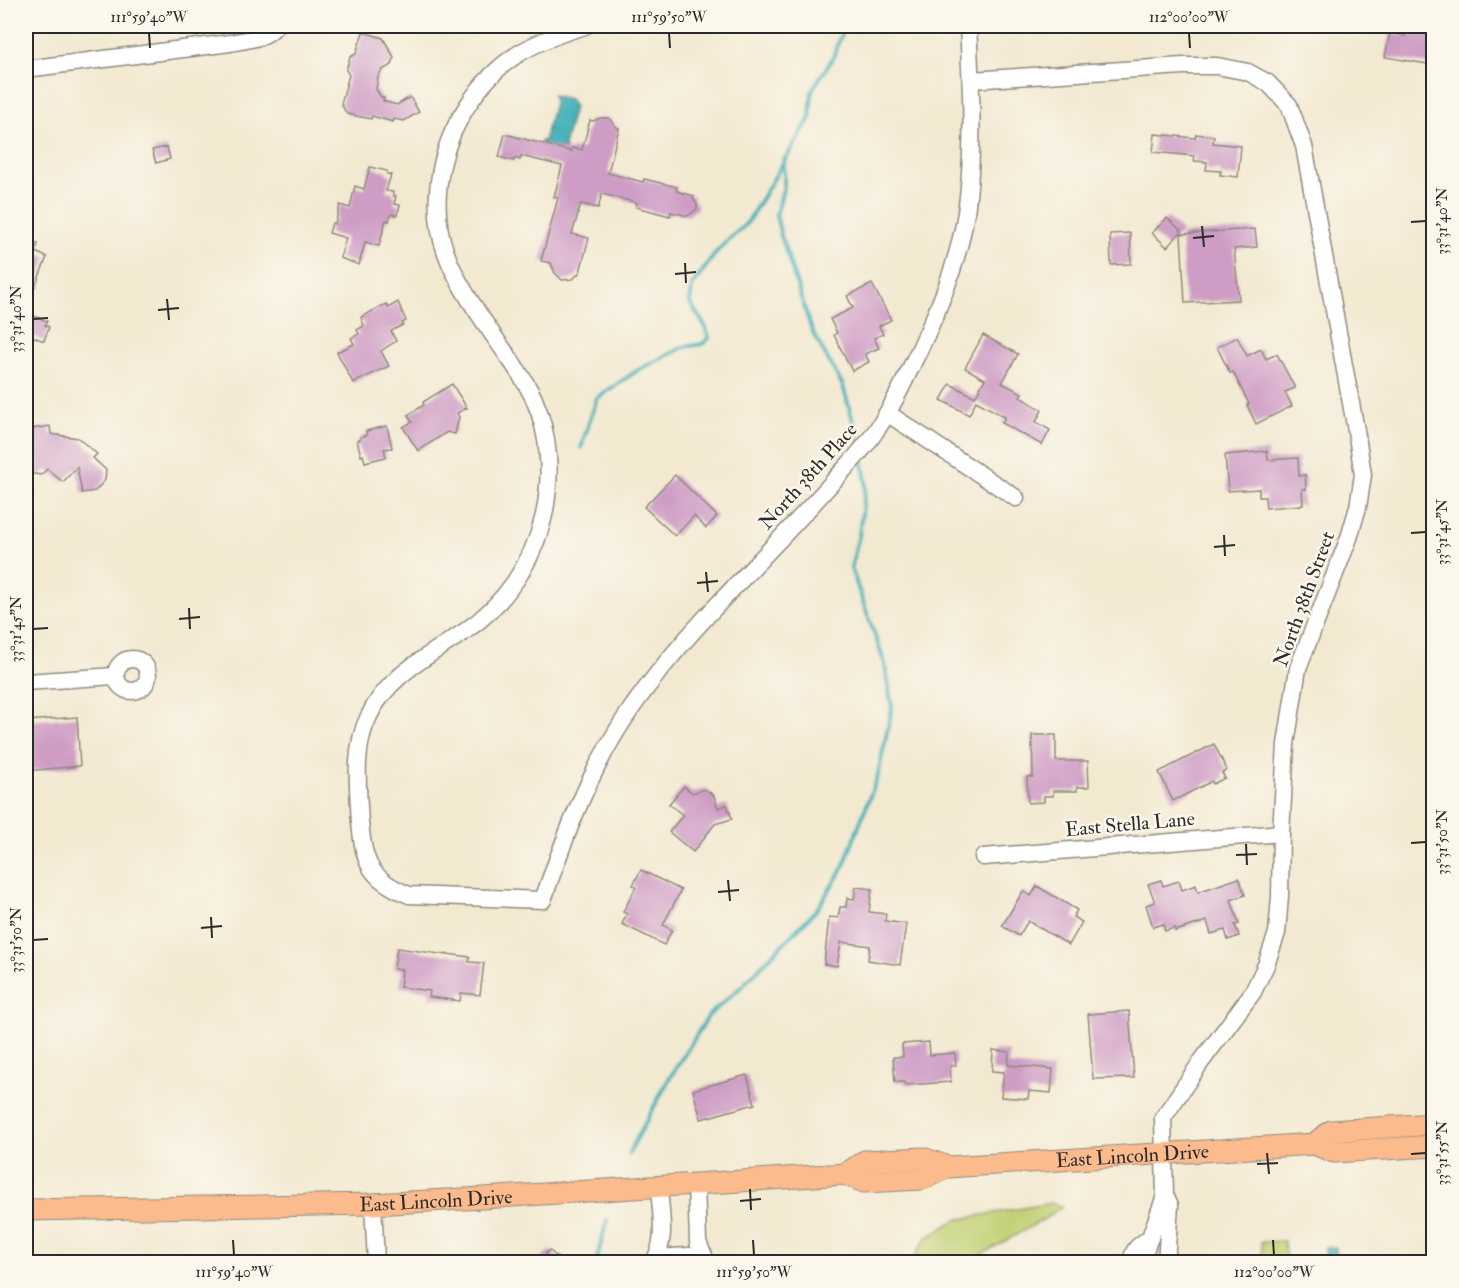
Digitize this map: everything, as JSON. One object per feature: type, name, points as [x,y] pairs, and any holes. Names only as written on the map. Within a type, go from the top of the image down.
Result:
[{"type":"main road","name":"East Lincoln Drive","points":[[1314,1144],[1331,1131],[1434,1124]]},
{"type":"main road","name":"East Lincoln Drive","points":[[26,1210],[373,1204],[845,1174],[864,1161],[923,1158],[948,1167],[1314,1144],[1334,1152],[1434,1146]]},
{"type":"street","name":"North 38th Place","points":[[585,26],[531,46],[507,60],[488,78],[467,104],[452,132],[441,170],[438,198],[439,225],[446,252],[461,285],[513,363],[535,401],[548,449],[548,495],[539,536],[517,580],[494,609],[465,632],[403,672],[382,696],[369,716],[360,742],[358,783],[363,851],[375,874],[389,887],[410,895],[543,900],[566,832],[603,756],[628,713],[660,671],[713,609],[795,523],[872,437],[927,336],[951,276],[968,200],[971,80],[968,26]]},
{"type":"street","points":[[26,69],[230,43],[261,36],[273,28]]},
{"type":"street","name":"North 38th Street","points":[[971,80],[1182,66],[1217,66],[1248,72],[1268,83],[1289,105],[1304,146],[1363,475],[1358,507],[1349,538],[1298,668],[1286,744],[1280,896],[1276,933],[1266,965],[1253,992],[1163,1118],[1165,1188],[1170,1205],[1166,1263]]},
{"type":"street","points":[[887,413],[1016,498]]},
{"type":"street","points":[[26,682],[116,676]]},
{"type":"street","name":"East Stella Lane","points":[[983,857],[1281,832]]},
{"type":"street","points":[[659,1186],[662,1235],[655,1260],[705,1259],[698,1242],[696,1184]]},
{"type":"street","points":[[1144,1263],[1145,1251],[1165,1188]]},
{"type":"street","points":[[373,1204],[376,1263]]},
{"type":"street","points":[[1132,1263],[1132,1254],[1139,1245],[1150,1238]]},
{"type":"green space","points":[[1051,1203],[1062,1206],[1046,1218],[968,1262],[911,1262],[926,1238],[955,1220]]},
{"type":"green space","points":[[1284,1241],[1286,1262],[1263,1262],[1261,1242]]},
{"type":"water","points":[[553,95],[569,99],[574,107],[565,150],[541,144],[541,141],[544,141],[555,99]]},
{"type":"water","points":[[1336,1247],[1337,1262],[1326,1262],[1325,1248]]},
{"type":"building","points":[[1406,26],[1434,26],[1434,65],[1385,57],[1390,33],[1405,36]]},
{"type":"building","points":[[363,32],[383,38],[394,57],[392,65],[382,70],[378,77],[376,89],[384,98],[383,101],[397,105],[410,97],[419,112],[404,121],[394,119],[393,122],[372,116],[371,119],[347,114],[341,104],[349,75],[346,70],[350,57],[356,54]]},
{"type":"building","points":[[609,118],[619,128],[608,173],[643,182],[644,179],[677,187],[676,191],[694,196],[697,209],[688,216],[671,212],[670,216],[636,207],[637,203],[602,194],[598,208],[581,204],[572,234],[589,238],[580,272],[573,279],[562,280],[555,273],[551,263],[541,261],[558,198],[554,197],[562,166],[521,156],[520,160],[515,158],[514,161],[499,157],[505,134],[566,150],[572,151],[572,148],[582,150],[590,120]]},
{"type":"building","points":[[1155,134],[1195,138],[1196,134],[1214,136],[1213,143],[1241,146],[1238,177],[1220,175],[1221,171],[1206,170],[1207,162],[1194,161],[1195,156],[1153,152]]},
{"type":"building","points":[[167,147],[170,159],[156,163],[152,150]]},
{"type":"building","points":[[370,167],[387,171],[387,174],[391,175],[386,191],[393,192],[393,196],[396,196],[394,204],[400,205],[397,215],[391,214],[389,221],[386,220],[379,246],[365,242],[359,265],[340,258],[346,238],[329,233],[332,223],[335,224],[340,205],[350,208],[355,186],[364,189]]},
{"type":"building","points":[[1167,218],[1182,231],[1167,247],[1152,233]]},
{"type":"building","points":[[1255,229],[1257,247],[1234,249],[1239,300],[1185,303],[1181,234]]},
{"type":"building","points":[[1130,233],[1131,264],[1111,265],[1110,234]]},
{"type":"building","points":[[26,239],[38,244],[35,252],[47,257],[35,287],[26,283]]},
{"type":"building","points":[[872,284],[891,320],[879,326],[883,334],[874,338],[879,348],[865,354],[869,362],[852,371],[834,335],[837,333],[830,319],[853,308],[847,296]]},
{"type":"building","points":[[398,302],[406,321],[391,331],[396,341],[381,351],[389,366],[353,383],[337,352],[354,344],[351,338],[359,334],[357,330],[364,326],[361,317],[386,304],[388,308]]},
{"type":"building","points":[[26,313],[47,321],[45,325],[49,327],[44,341],[26,334]]},
{"type":"building","points":[[983,335],[1018,354],[1002,383],[1022,393],[1020,397],[1042,410],[1036,422],[1050,430],[1042,445],[1002,423],[1005,417],[976,401],[969,415],[941,400],[950,384],[975,397],[985,379],[965,368]]},
{"type":"building","points":[[1237,337],[1247,356],[1261,349],[1266,359],[1277,354],[1295,388],[1285,392],[1292,406],[1256,424],[1233,372],[1230,373],[1217,347]]},
{"type":"building","points":[[452,384],[467,408],[457,413],[459,417],[455,434],[447,432],[418,451],[403,427],[412,422],[408,415],[424,405],[423,402]]},
{"type":"building","points":[[50,426],[51,434],[78,438],[97,454],[93,458],[106,470],[105,480],[95,491],[82,493],[77,467],[63,482],[47,469],[41,475],[26,473],[26,430]]},
{"type":"building","points":[[387,426],[392,448],[384,449],[386,457],[365,462],[357,440],[367,435],[366,431]]},
{"type":"building","points":[[1267,451],[1268,460],[1298,458],[1299,476],[1305,475],[1306,489],[1302,489],[1303,505],[1266,508],[1265,497],[1259,497],[1259,489],[1228,491],[1225,455]]},
{"type":"building","points":[[675,475],[717,516],[706,528],[694,516],[675,536],[644,507]]},
{"type":"building","points":[[77,717],[80,766],[26,771],[26,721]]},
{"type":"building","points":[[1032,735],[1056,735],[1056,761],[1088,761],[1089,787],[1077,787],[1077,791],[1053,791],[1053,796],[1044,796],[1044,802],[1028,803],[1027,777],[1033,777]]},
{"type":"building","points":[[1214,744],[1227,770],[1222,773],[1225,778],[1213,784],[1212,781],[1173,801],[1159,772]]},
{"type":"building","points":[[684,786],[692,793],[705,789],[714,796],[718,808],[727,805],[732,819],[715,824],[693,852],[669,832],[683,815],[669,804]]},
{"type":"building","points":[[641,870],[681,890],[663,925],[672,930],[664,945],[622,924],[627,914],[623,912],[636,887],[633,885]]},
{"type":"building","points":[[1239,878],[1245,895],[1231,900],[1239,924],[1235,925],[1239,936],[1228,940],[1225,930],[1211,934],[1207,921],[1175,931],[1174,928],[1165,931],[1163,924],[1153,927],[1146,905],[1155,902],[1148,884],[1161,880],[1163,886],[1179,881],[1182,890],[1196,885],[1198,892]]},
{"type":"building","points":[[1037,886],[1077,910],[1073,917],[1082,922],[1069,945],[1028,921],[1019,936],[1002,926],[1023,891],[1031,896]]},
{"type":"building","points":[[856,887],[872,889],[869,912],[886,914],[885,921],[906,924],[900,965],[868,960],[870,946],[841,942],[837,966],[824,964],[829,917],[838,918],[840,907],[846,907],[847,898],[854,899]]},
{"type":"building","points":[[397,948],[470,957],[469,962],[484,963],[480,995],[461,993],[460,1001],[429,997],[430,991],[400,987],[402,970],[394,969]]},
{"type":"building","points":[[1129,1011],[1134,1078],[1093,1079],[1088,1014]]},
{"type":"building","points":[[929,1042],[930,1055],[955,1053],[956,1065],[950,1066],[951,1082],[905,1085],[904,1082],[895,1082],[893,1057],[903,1057],[902,1044]]},
{"type":"building","points":[[993,1050],[1009,1052],[1008,1065],[1053,1069],[1051,1093],[1029,1091],[1028,1099],[1001,1097],[1004,1072],[992,1071]]},
{"type":"building","points":[[747,1075],[755,1104],[701,1119],[693,1090]]},
{"type":"building","points":[[549,1250],[564,1263],[538,1263]]},
{"type":"waterway","points":[[581,448],[597,398],[638,370],[684,347],[702,344],[709,338],[705,326],[690,303],[692,286],[717,251],[747,223],[810,118],[812,90],[833,58],[844,26]]},
{"type":"waterway","points":[[784,159],[784,186],[776,215],[781,236],[812,331],[843,386],[860,445]]},
{"type":"waterway","points":[[629,1153],[669,1079],[709,1015],[742,986],[817,909],[843,868],[878,775],[892,708],[885,664],[851,568],[859,535],[866,482],[862,458]]},
{"type":"waterway","points":[[596,1262],[607,1220]]}]
